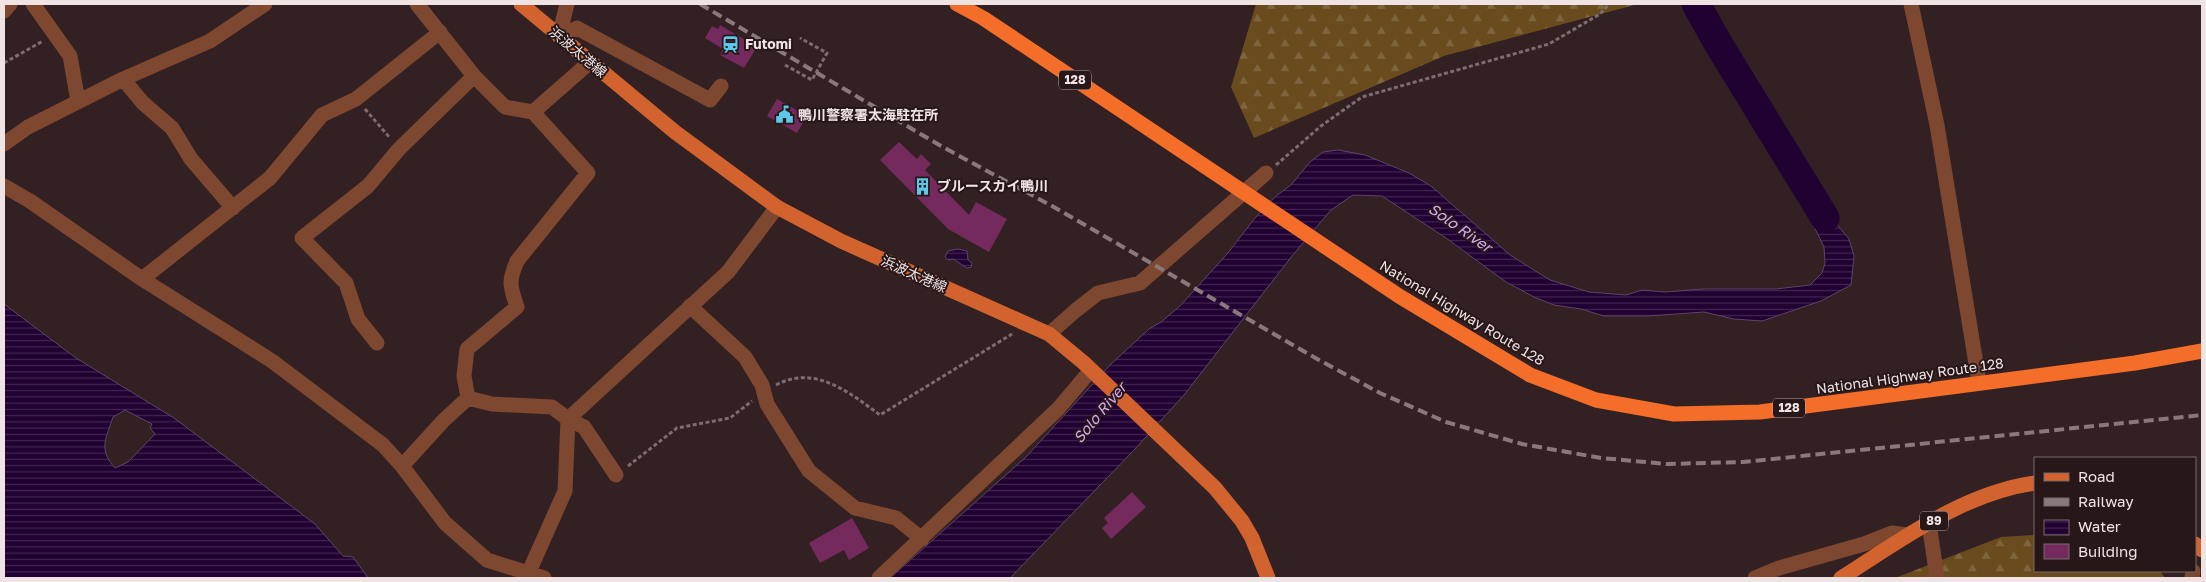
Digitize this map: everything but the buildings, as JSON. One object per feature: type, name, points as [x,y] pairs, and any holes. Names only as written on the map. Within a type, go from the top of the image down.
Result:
[{"type":"highway","name":"National Highway Route 128","points":[[957,4],[983,18],[1399,296],[1530,375],[1596,400],[1674,414],[1760,412],[2135,363],[2202,351]]},
{"type":"main road","name":"浜波太港線","points":[[521,4],[675,132],[777,207],[849,245],[1050,334],[1094,373],[1215,488],[1242,521],[1252,538],[1268,578]]},
{"type":"main road","name":"89","points":[[1841,578],[1908,535],[1982,495],[2034,483]]},
{"type":"street","points":[[4,11],[10,4]]},
{"type":"street","points":[[33,4],[70,56],[78,101]]},
{"type":"street","points":[[417,4],[474,76],[505,107],[533,112],[588,173],[517,261],[510,277],[509,285],[516,307],[468,349],[464,376],[468,398]]},
{"type":"street","points":[[559,36],[567,4]]},
{"type":"street","points":[[1911,4],[1937,125],[1979,382]]},
{"type":"street","points":[[4,144],[28,127],[122,78],[210,41],[262,5]]},
{"type":"street","points":[[559,36],[577,28],[710,100],[721,86]]},
{"type":"street","points":[[142,279],[270,178],[322,115],[356,99],[440,32]]},
{"type":"street","points":[[533,112],[590,62]]},
{"type":"street","points":[[377,343],[358,319],[346,284],[302,238],[368,186],[399,149],[474,76]]},
{"type":"street","points":[[122,78],[143,103],[172,128],[191,159],[233,208]]},
{"type":"street","points":[[1050,334],[1098,293],[1140,283],[1266,174]]},
{"type":"street","points":[[4,186],[30,201],[142,279],[272,361],[383,445],[402,466],[445,523],[487,560],[544,578]]},
{"type":"street","points":[[528,574],[565,490],[568,418],[728,272],[777,207]]},
{"type":"street","points":[[690,306],[745,357],[767,404],[809,471],[855,508],[896,518],[922,539]]},
{"type":"street","points":[[879,578],[1094,373]]},
{"type":"street","points":[[468,398],[492,404],[552,407],[584,427],[616,475]]},
{"type":"street","points":[[402,466],[444,420],[468,398]]},
{"type":"street","points":[[1929,523],[1937,578]]},
{"type":"street","points":[[1755,578],[1779,568],[1864,544],[1892,533],[1908,535]]},
{"type":"path","points":[[1266,174],[1321,126],[1362,97],[1549,44],[1600,14],[1609,4]]},
{"type":"path","points":[[4,62],[54,34]]},
{"type":"path","points":[[785,65],[812,80],[827,53],[800,38]]},
{"type":"path","points":[[356,99],[399,149]]},
{"type":"path","points":[[616,475],[677,428],[730,418],[763,392],[784,381],[810,377],[828,381],[880,415],[1027,324]]},
{"type":"green space","points":[[1256,4],[1638,4],[1444,56],[1254,138],[1231,87]]},
{"type":"green space","points":[[2034,535],[2034,572],[2161,572],[2165,578],[1895,578],[2001,537]]},
{"type":"water","points":[[1338,150],[1365,155],[1409,173],[1431,186],[1510,255],[1550,280],[1589,292],[1626,295],[1642,290],[1665,292],[1703,289],[1776,289],[1810,285],[1822,273],[1825,263],[1824,247],[1806,210],[1805,180],[1824,200],[1834,221],[1849,239],[1854,256],[1851,285],[1821,301],[1762,321],[1734,319],[1704,312],[1648,316],[1604,316],[1581,309],[1554,305],[1534,297],[1506,282],[1446,238],[1382,196],[1353,195],[1331,210],[1292,256],[1184,395],[1135,449],[1010,578],[890,578],[1026,457],[1110,365],[1149,329],[1161,322],[1180,306],[1227,254],[1255,218],[1276,196],[1291,185],[1310,162],[1323,152]]},
{"type":"water","points":[[958,249],[967,251],[968,260],[972,263],[971,267],[967,268],[953,259],[948,260],[945,257],[948,251]]},
{"type":"water","points":[[4,304],[76,358],[174,418],[315,524],[343,556],[353,557],[368,578],[4,578]],"holes":[[[125,410],[152,424],[150,428],[155,434],[128,462],[115,468],[105,449],[106,438],[113,417]]]},
{"type":"waterway","name":"Solo River","points":[[1696,4],[1825,218]]},
{"type":"railway","points":[[700,4],[941,146],[1052,206],[1319,360],[1380,393],[1446,422],[1522,444],[1601,458],[1667,464],[1743,462],[2202,415]]},
{"type":"place","name":"Futomi","points":[[731,44]]},
{"type":"place","name":"鴨川警察署太海駐在所","points":[[784,115]]},
{"type":"place","name":"ブルースカイ鴨川","points":[[923,186]]}]
